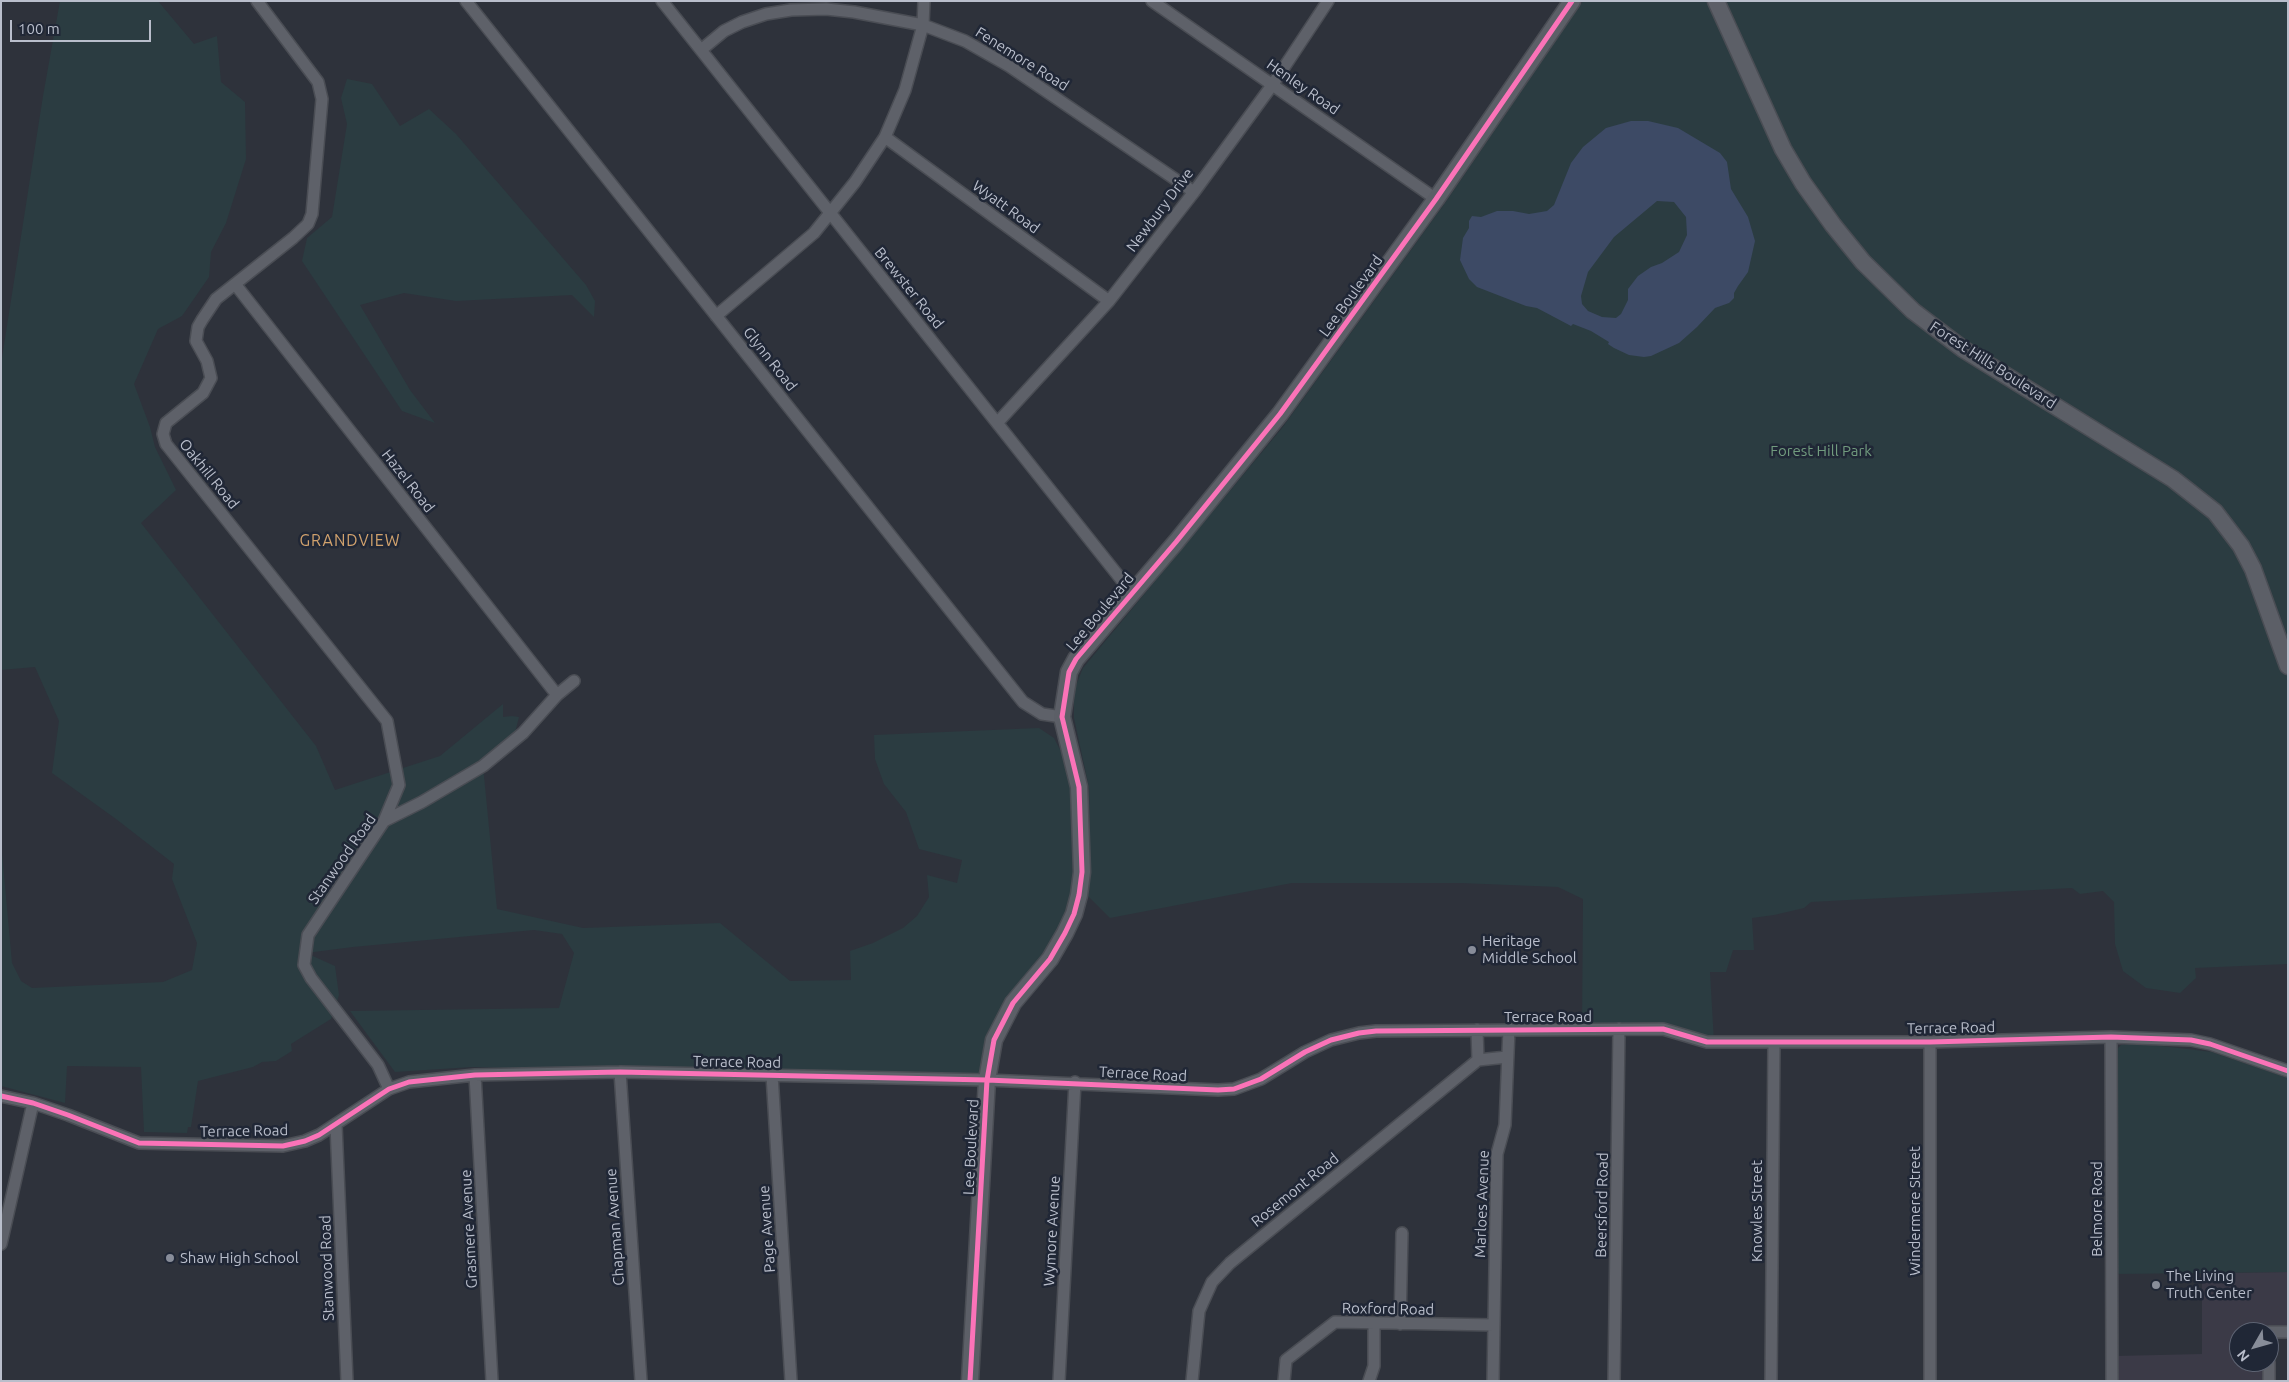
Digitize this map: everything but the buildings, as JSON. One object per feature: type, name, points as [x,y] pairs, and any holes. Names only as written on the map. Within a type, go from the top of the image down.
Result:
[{"type":"street","name":"Oakhill Road","points":[[257,1],[318,82],[322,100],[312,214],[310,219],[293,238],[216,299],[198,327],[196,341],[208,361],[212,378],[203,393],[166,423],[164,434],[166,444],[387,721],[399,785],[384,821]]},
{"type":"street","name":"Glynn Road","points":[[466,1],[1023,702],[1042,714],[1062,717]]},
{"type":"street","name":"Brewster Road","points":[[662,1],[1132,593]]},
{"type":"street","points":[[716,316],[814,233],[831,214],[885,138],[905,90],[922,25],[924,1]]},
{"type":"street","name":"Henley Road","points":[[1152,1],[1436,199]]},
{"type":"street","name":"Newbury Drive","points":[[998,422],[1109,301],[1194,192],[1273,84],[1328,1]]},
{"type":"street","name":"Lee Boulevard","points":[[970,1381],[987,1080],[994,1040],[1013,1003],[1050,959],[1060,942],[1074,914],[1079,895],[1082,872],[1079,788],[1062,717],[1066,682],[1072,665],[1280,414],[1436,199],[1572,1]]},
{"type":"street","name":"Forest Hills Boulevard","points":[[1716,1],[1768,118],[1793,166],[1833,225],[1863,262],[1913,312],[1963,349],[2173,479],[2215,512],[2241,546],[2252,569],[2264,595],[2288,666]]},
{"type":"street","name":"Fenemore Road","points":[[701,50],[724,31],[742,22],[766,14],[791,10],[826,9],[854,12],[922,25],[965,41],[1009,66],[1194,192]]},
{"type":"street","name":"Wyatt Road","points":[[885,138],[1109,301]]},
{"type":"street","name":"Hazel Road","points":[[235,284],[557,695]]},
{"type":"street","name":"Stanwood Road","points":[[389,1089],[378,1065],[311,978],[304,965],[308,935],[384,821],[422,802],[483,766],[523,733],[557,695],[574,681]]},
{"type":"street","name":"Marloes Avenue","points":[[1493,1381],[1497,1154],[1505,1125],[1509,1029]]},
{"type":"street","name":"Beersford Road","points":[[1614,1381],[1619,1029]]},
{"type":"street","name":"Terrace Road","points":[[1,1096],[33,1103],[139,1143],[282,1146],[305,1141],[336,1125],[389,1089],[409,1082],[475,1076],[620,1072],[1074,1082],[1191,1090],[1234,1089],[1261,1079],[1318,1046],[1346,1036],[1376,1031],[1663,1029],[1707,1042],[1930,1042],[2111,1037],[2191,1040],[2210,1044],[2288,1071]]},
{"type":"street","points":[[1476,1030],[1478,1060],[1507,1057]]},
{"type":"street","name":"Belmore Road","points":[[2111,1037],[2112,1381]]},
{"type":"street","name":"Knowles Street","points":[[1771,1381],[1774,1042]]},
{"type":"street","name":"Windermere Street","points":[[1930,1042],[1930,1381]]},
{"type":"street","name":"Rosemont Road","points":[[1192,1381],[1199,1311],[1212,1282],[1230,1263],[1478,1060]]},
{"type":"street","name":"Chapman Avenue","points":[[620,1072],[641,1381]]},
{"type":"street","name":"Page Avenue","points":[[772,1075],[792,1381]]},
{"type":"street","name":"Grasmere Avenue","points":[[475,1076],[492,1381]]},
{"type":"street","name":"Wymore Avenue","points":[[1059,1381],[1074,1082]]},
{"type":"street","points":[[1,1244],[33,1103]]},
{"type":"street","name":"Stanwood Road","points":[[336,1125],[347,1381]]},
{"type":"street","points":[[1400,1324],[1402,1233]]},
{"type":"street","points":[[1369,1381],[1374,1366],[1374,1323]]},
{"type":"street","name":"Roxford Road","points":[[1284,1381],[1286,1360],[1332,1324],[1374,1323],[1494,1326]]},
{"type":"shaded area","points":[[2288,1272],[2288,1328],[2279,1328],[2279,1322],[2229,1322],[2229,1372],[2263,1372],[2263,1381],[2115,1381],[2115,1356],[2202,1354],[2202,1273]]},
{"type":"green space","points":[[60,1],[158,1],[194,44],[217,36],[221,82],[245,102],[246,159],[226,223],[211,252],[209,277],[182,316],[158,329],[134,384],[150,427],[155,447],[176,490],[141,523],[316,746],[335,790],[440,756],[503,704],[503,717],[519,717],[516,729],[513,735],[483,766],[497,909],[583,928],[720,923],[790,981],[851,980],[850,951],[873,943],[903,928],[917,916],[929,897],[927,875],[957,883],[962,860],[919,849],[906,812],[884,784],[875,759],[874,735],[1039,728],[1054,738],[1079,787],[1074,914],[1013,1003],[987,1080],[472,1067],[395,1072],[350,1011],[559,1008],[574,953],[562,934],[534,930],[306,953],[335,966],[339,995],[331,1019],[291,1044],[292,1051],[276,1061],[262,1062],[253,1067],[198,1081],[191,1127],[188,1127],[187,1133],[144,1132],[141,1067],[67,1066],[65,1103],[1,1086],[1,842],[12,963],[21,981],[32,988],[163,982],[192,970],[197,943],[172,879],[174,864],[52,773],[59,721],[35,667],[1,670],[1,364],[43,96]]},
{"type":"green space","name":"Forest Hill Park","points":[[1583,1],[2288,1],[2288,964],[2195,968],[2196,978],[2180,993],[2146,988],[2123,971],[2115,944],[2114,902],[2103,891],[2080,894],[2072,888],[1811,902],[1804,908],[1752,918],[1754,950],[1733,950],[1726,972],[1710,972],[1714,1042],[1663,1029],[1582,1029],[1583,899],[1558,887],[1460,883],[1292,883],[1110,918],[1088,896],[1090,875],[1089,788],[1074,718],[1075,688],[1083,668],[1282,428],[1445,203]]},
{"type":"green space","points":[[347,79],[372,84],[400,126],[429,109],[456,134],[586,285],[595,301],[594,317],[572,295],[456,301],[404,293],[360,305],[410,390],[435,423],[402,411],[302,261],[307,238],[332,217],[347,124],[341,98]]},
{"type":"green space","points":[[2137,1043],[2212,1052],[2288,1078],[2288,1272],[2115,1274],[2114,1052],[2121,1045]]},
{"type":"water","points":[[1631,121],[1648,121],[1678,128],[1720,153],[1727,162],[1731,189],[1748,217],[1755,241],[1748,272],[1734,293],[1734,298],[1729,303],[1715,308],[1679,343],[1651,356],[1629,355],[1614,348],[1608,344],[1609,342],[1591,331],[1573,324],[1571,326],[1537,308],[1526,306],[1477,287],[1469,279],[1460,260],[1463,238],[1469,228],[1469,221],[1472,216],[1481,217],[1497,211],[1529,214],[1547,211],[1554,205],[1571,163],[1583,147],[1606,128]],"holes":[[[1657,201],[1674,202],[1686,217],[1687,235],[1679,252],[1638,276],[1628,289],[1628,300],[1621,314],[1616,318],[1602,317],[1588,311],[1582,304],[1581,296],[1588,272],[1614,237]]]},
{"type":"cycle path","points":[[970,1381],[987,1080],[994,1040],[1013,1003],[1050,959],[1074,914],[1079,895],[1082,872],[1079,787],[1062,717],[1069,672],[1076,659],[1176,542],[1280,414],[1436,199],[1572,1]]},
{"type":"cycle path","points":[[1,1096],[33,1103],[139,1143],[283,1146],[305,1141],[319,1135],[389,1089],[409,1082],[475,1075],[620,1072],[987,1080],[1218,1090],[1234,1089],[1261,1079],[1305,1052],[1331,1040],[1376,1031],[1663,1029],[1707,1042],[1930,1042],[2111,1037],[2191,1040],[2210,1044],[2288,1071]]},
{"type":"place","name":"Heritage Middle School","points":[[1472,950]]},
{"type":"place","name":"Shaw High School","points":[[170,1258]]},
{"type":"place","name":"The Living Truth Center","points":[[2156,1285]]},
{"type":"district","name":"GRANDVIEW","points":[[350,541]]}]
